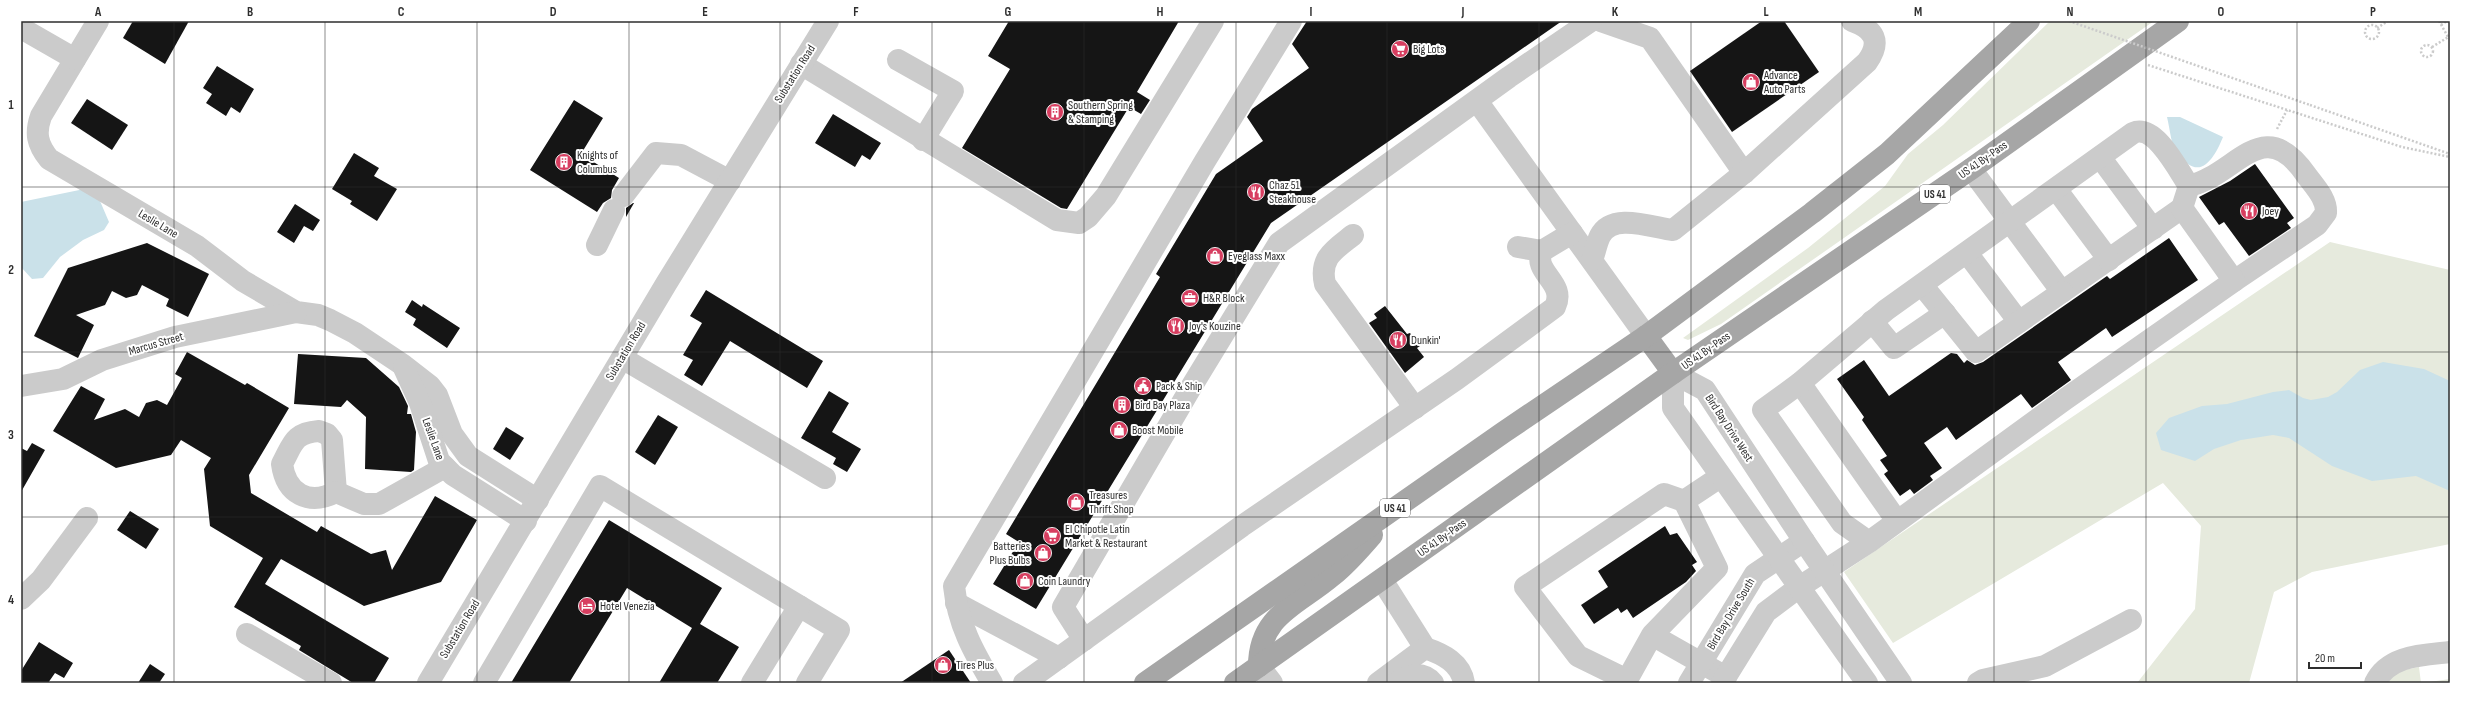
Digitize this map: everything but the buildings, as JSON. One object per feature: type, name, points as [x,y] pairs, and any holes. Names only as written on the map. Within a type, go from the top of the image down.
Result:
[{"type":"main road","name":"US 41","points":[[1145,683],[1393,509],[1646,336],[1812,213],[1886,154],[2029,21]]},
{"type":"main road","name":"US 41 By-Pass","points":[[1235,683],[1266,675],[1382,580],[1673,374],[1971,169],[2178,21]]},
{"type":"main road","points":[[1646,336],[1673,374]]},
{"type":"main road","points":[[1266,675],[1263,637],[1271,624],[1281,614],[1332,576],[1348,562],[1393,509]]},
{"type":"street","name":"Leslie Lane","points":[[98,21],[41,116],[37,127],[37,138],[41,150],[49,159],[196,246],[242,281],[296,312],[318,315],[355,333],[403,365],[430,386],[437,395],[452,434],[468,456],[538,500]]},
{"type":"street","name":"Substation Road","points":[[428,683],[622,358],[828,21]]},
{"type":"street","points":[[801,64],[923,140],[1057,220],[1079,223],[1088,217],[1106,196],[1213,21]]},
{"type":"street","points":[[992,683],[967,639],[956,603],[954,586],[1205,161],[1291,21]]},
{"type":"street","points":[[1084,640],[1063,607],[1142,470],[1279,244],[1590,21]]},
{"type":"street","points":[[1601,21],[1650,38],[1744,173]]},
{"type":"street","points":[[1592,260],[1600,236],[1609,226],[1618,221],[1673,230],[1744,173],[1867,62],[1875,48],[1874,37],[1867,28],[1852,21]]},
{"type":"street","points":[[21,28],[75,59]]},
{"type":"street","points":[[898,60],[953,92],[923,140]]},
{"type":"street","points":[[1477,101],[1646,336]]},
{"type":"street","points":[[1869,542],[1842,523],[1762,410],[1800,383],[1872,321],[2133,133],[2140,131],[2147,132],[2157,140],[2189,186]]},
{"type":"street","points":[[1652,635],[1701,663],[1724,680],[1766,612],[1798,588],[1869,542],[2064,400],[2317,225],[2326,213],[2324,201],[2298,162],[2285,153],[2268,147],[2253,149],[2204,183],[2189,186]]},
{"type":"street","points":[[597,245],[619,203],[656,152],[681,155],[730,181]]},
{"type":"street","points":[[2100,157],[2153,229]]},
{"type":"street","points":[[1971,169],[2062,292]]},
{"type":"street","points":[[1922,284],[1976,352],[2182,208],[2189,186]]},
{"type":"street","points":[[2056,189],[2109,260]]},
{"type":"street","points":[[2182,208],[2234,281]]},
{"type":"street","points":[[1024,683],[1242,526],[1415,408],[1550,312],[1558,302],[1558,290],[1544,271],[1540,258],[1542,251],[1572,232]]},
{"type":"street","points":[[1352,235],[1332,251],[1326,261],[1322,273],[1325,284],[1415,408]]},
{"type":"street","points":[[1518,247],[1542,251]]},
{"type":"street","points":[[1967,253],[2019,322]]},
{"type":"street","name":"Marcus Street","points":[[21,386],[63,379],[102,360],[175,337],[296,312]]},
{"type":"street","points":[[1872,321],[1894,348],[1945,313]]},
{"type":"street","points":[[622,358],[825,478]]},
{"type":"street","name":"Leslie Lane","points":[[403,365],[420,402],[439,461],[453,475],[526,521]]},
{"type":"street","points":[[1673,374],[1673,408],[1798,588],[1867,683]]},
{"type":"street","name":"Bird Bay Drive West","points":[[1673,374],[1704,390],[1804,541],[1901,683]]},
{"type":"street","points":[[1800,383],[1897,521]]},
{"type":"street","points":[[336,492],[364,504],[379,504],[445,467]]},
{"type":"street","points":[[1684,501],[1720,476]]},
{"type":"street","points":[[484,683],[600,486],[840,630],[807,683]]},
{"type":"street","points":[[1664,494],[1684,501],[1717,568],[1652,635],[1626,681],[1578,656],[1525,587],[1664,494]]},
{"type":"street","points":[[21,599],[41,580],[87,518]]},
{"type":"street","name":"Bird Bay Drive South","points":[[1689,683],[1755,574],[1804,541]]},
{"type":"street","points":[[1382,580],[1425,648],[1448,658],[1460,667],[1464,683]]},
{"type":"street","points":[[956,603],[1059,658]]},
{"type":"street","points":[[752,683],[799,606]]},
{"type":"street","points":[[1978,683],[1983,680],[2045,666],[2131,620]]},
{"type":"street","points":[[247,634],[332,683]]},
{"type":"street","points":[[1378,683],[1425,648]]},
{"type":"street","points":[[2375,683],[2385,668],[2394,662],[2450,652]]},
{"type":"street","points":[[1398,681],[1419,668],[1439,664],[1449,669],[1454,676],[1455,683]]},
{"type":"street","points":[[1398,681],[1412,675],[1422,675],[1433,683]]},
{"type":"path","points":[[2069,21],[2450,154]]},
{"type":"path","points":[[2377,28],[2388,21]]},
{"type":"path","points":[[2432,47],[2433,51],[2430,56],[2427,57],[2422,54],[2421,50],[2425,46],[2432,47],[2449,36],[2439,21]]},
{"type":"path","points":[[2441,25],[2447,21]]},
{"type":"path","points":[[2372,26],[2377,28],[2377,36],[2371,39],[2367,38],[2365,32],[2366,28],[2372,26]]},
{"type":"path","points":[[2126,57],[2402,147],[2450,157]]},
{"type":"shaded area","points":[[2050,21],[2154,21],[1721,324],[1688,340],[1683,338],[1808,248],[1885,186],[1908,154],[1943,125]]},
{"type":"shaded area","points":[[2330,242],[2450,270],[2450,544],[2312,572],[2274,592],[2249,683],[2137,683],[2195,609],[2201,526],[2163,483],[1893,643],[1844,572]]},
{"type":"shaded area","points":[[2419,667],[2421,683],[2386,683],[2399,671]]},
{"type":"shaded area","points":[[2450,679],[2450,683],[2422,683]]},
{"type":"water","points":[[2167,117],[2180,117],[2223,137],[2218,148],[2206,164],[2200,167],[2194,167],[2179,158],[2172,143]]},
{"type":"water","points":[[94,187],[109,222],[104,230],[83,240],[60,257],[43,278],[32,279],[21,267],[21,202]]},
{"type":"water","points":[[2383,362],[2424,369],[2450,381],[2450,491],[2416,476],[2372,481],[2332,466],[2289,438],[2273,435],[2241,440],[2214,449],[2195,461],[2161,450],[2156,433],[2169,418],[2202,406],[2227,404],[2273,392],[2289,390],[2303,398],[2311,400],[2328,397],[2337,392],[2360,370]]},
{"type":"place","name":"Big Lots","points":[[1400,49]]},
{"type":"place","name":"Advance Auto Parts","points":[[1751,82]]},
{"type":"place","name":"Southern Spring & Stamping","points":[[1055,112]]},
{"type":"place","name":"Knights of Columbus","points":[[564,162]]},
{"type":"place","name":"Chaz 51 Steakhouse","points":[[1256,192]]},
{"type":"place","name":"Joey","points":[[2249,211]]},
{"type":"place","name":"Eyeglass Maxx","points":[[1215,256]]},
{"type":"place","name":"H&R Block","points":[[1190,298]]},
{"type":"place","name":"Joy's Kouzine","points":[[1176,326]]},
{"type":"place","name":"Dunkin'","points":[[1398,340]]},
{"type":"place","name":"Pack & Ship","points":[[1143,386]]},
{"type":"place","name":"Bird Bay Plaza","points":[[1122,405]]},
{"type":"place","name":"Boost Mobile","points":[[1119,430]]},
{"type":"place","name":"Treasures Thrift Shop","points":[[1076,502]]},
{"type":"place","name":"El Chipotle Latin Market & Restaurant","points":[[1052,536]]},
{"type":"place","name":"Batteries Plus Bulbs","points":[[1043,553]]},
{"type":"place","name":"Coin Laundry","points":[[1025,581]]},
{"type":"place","name":"Hotel Venezia","points":[[587,606]]},
{"type":"place","name":"Tires Plus","points":[[943,665]]}]
